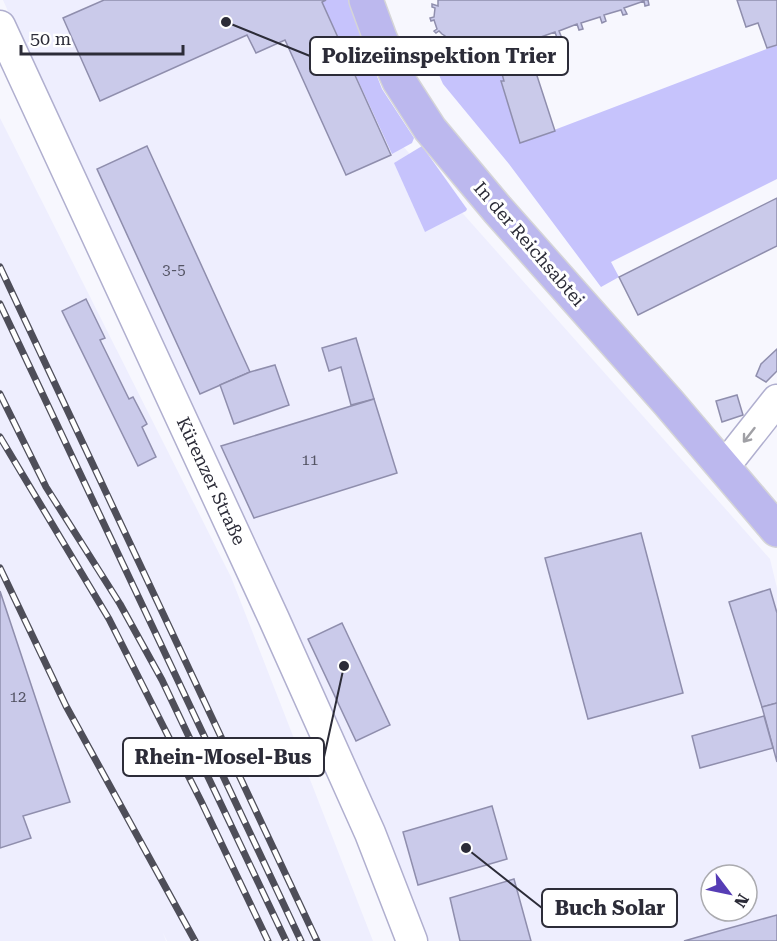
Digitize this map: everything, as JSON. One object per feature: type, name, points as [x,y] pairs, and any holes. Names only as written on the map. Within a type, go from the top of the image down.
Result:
[{"type":"main road","name":"In der Reichsabtei","points":[[366,0],[399,81],[430,129],[496,209],[777,530]]},
{"type":"street","name":"Kürenzer Straße","points":[[0,26],[279,630],[370,833],[412,941]]},
{"type":"street","points":[[724,467],[777,400]]},
{"type":"shaded area","points":[[3,0],[340,0],[393,135],[770,559],[777,588],[777,941],[417,941]]},
{"type":"shaded area","points":[[350,0],[382,89],[414,138],[412,143],[392,154],[322,2]]},
{"type":"shaded area","points":[[777,45],[777,179],[611,262],[619,277],[601,287],[509,164],[443,84],[439,75],[496,52],[504,81],[501,82],[520,143]]},
{"type":"shaded area","points":[[0,118],[231,577],[373,941],[167,941],[163,933],[166,941],[0,941]]},
{"type":"shaded area","points":[[422,146],[467,209],[425,232],[394,163]]},
{"type":"building","points":[[104,0],[326,0],[322,2],[391,155],[346,175],[285,40],[256,53],[247,35],[100,101],[63,18]]},
{"type":"building","points":[[438,0],[648,0],[649,5],[645,6],[644,1],[624,8],[627,14],[623,15],[621,10],[604,15],[606,21],[602,23],[600,17],[581,23],[583,29],[579,30],[577,24],[559,31],[561,36],[557,38],[555,32],[538,38],[540,44],[536,45],[534,39],[463,63],[454,56],[451,48],[456,38],[448,37],[448,41],[445,41],[445,36],[439,31],[436,33],[434,31],[437,29],[434,20],[431,21],[430,18],[434,17],[435,8],[432,4],[438,6]]},
{"type":"building","points":[[737,0],[777,0],[777,45],[767,48],[758,23],[746,27]]},
{"type":"building","points":[[526,42],[555,131],[520,143],[501,81],[504,81],[496,52]]},
{"type":"building","points":[[147,146],[250,372],[200,394],[97,169]]},
{"type":"building","points":[[777,198],[777,246],[638,315],[619,277]]},
{"type":"building","points":[[86,299],[105,338],[100,340],[129,399],[133,397],[147,424],[142,427],[156,457],[138,466],[62,311]]},
{"type":"building","points":[[356,338],[374,399],[351,405],[341,367],[329,371],[322,348]]},
{"type":"building","points":[[777,349],[777,371],[766,382],[756,376],[761,364]]},
{"type":"building","points":[[275,365],[289,405],[234,424],[220,385],[250,372]]},
{"type":"building","points":[[737,395],[743,415],[722,422],[716,401]]},
{"type":"building","points":[[374,399],[397,473],[254,518],[221,446]]},
{"type":"building","points":[[641,533],[683,693],[588,719],[545,558]]},
{"type":"building","points":[[770,589],[777,613],[777,703],[762,707],[729,602]]},
{"type":"building","points":[[0,591],[70,802],[23,816],[31,838],[0,848]]},
{"type":"building","points":[[342,623],[390,725],[356,741],[308,639]]},
{"type":"building","points":[[777,703],[777,762],[762,707]]},
{"type":"building","points":[[764,716],[773,748],[700,768],[692,736]]},
{"type":"building","points":[[492,806],[507,859],[418,885],[403,832]]},
{"type":"building","points":[[514,879],[531,941],[460,941],[450,898]]},
{"type":"building","points":[[777,915],[777,941],[684,941],[748,923],[759,923],[759,920]]},
{"type":"railway","points":[[0,267],[317,941]]},
{"type":"railway","points":[[0,304],[301,941]]},
{"type":"railway","points":[[0,394],[46,487],[120,604],[162,680],[286,941]]},
{"type":"railway","points":[[0,437],[109,619],[201,801],[268,941]]},
{"type":"railway","points":[[0,568],[66,706],[195,941]]},
{"type":"place","name":"Polizeiinspektion Trier","points":[[226,22]]},
{"type":"place","name":"Rhein-Mosel-Bus","points":[[344,666]]},
{"type":"place","name":"Buch Solar","points":[[466,848]]}]
